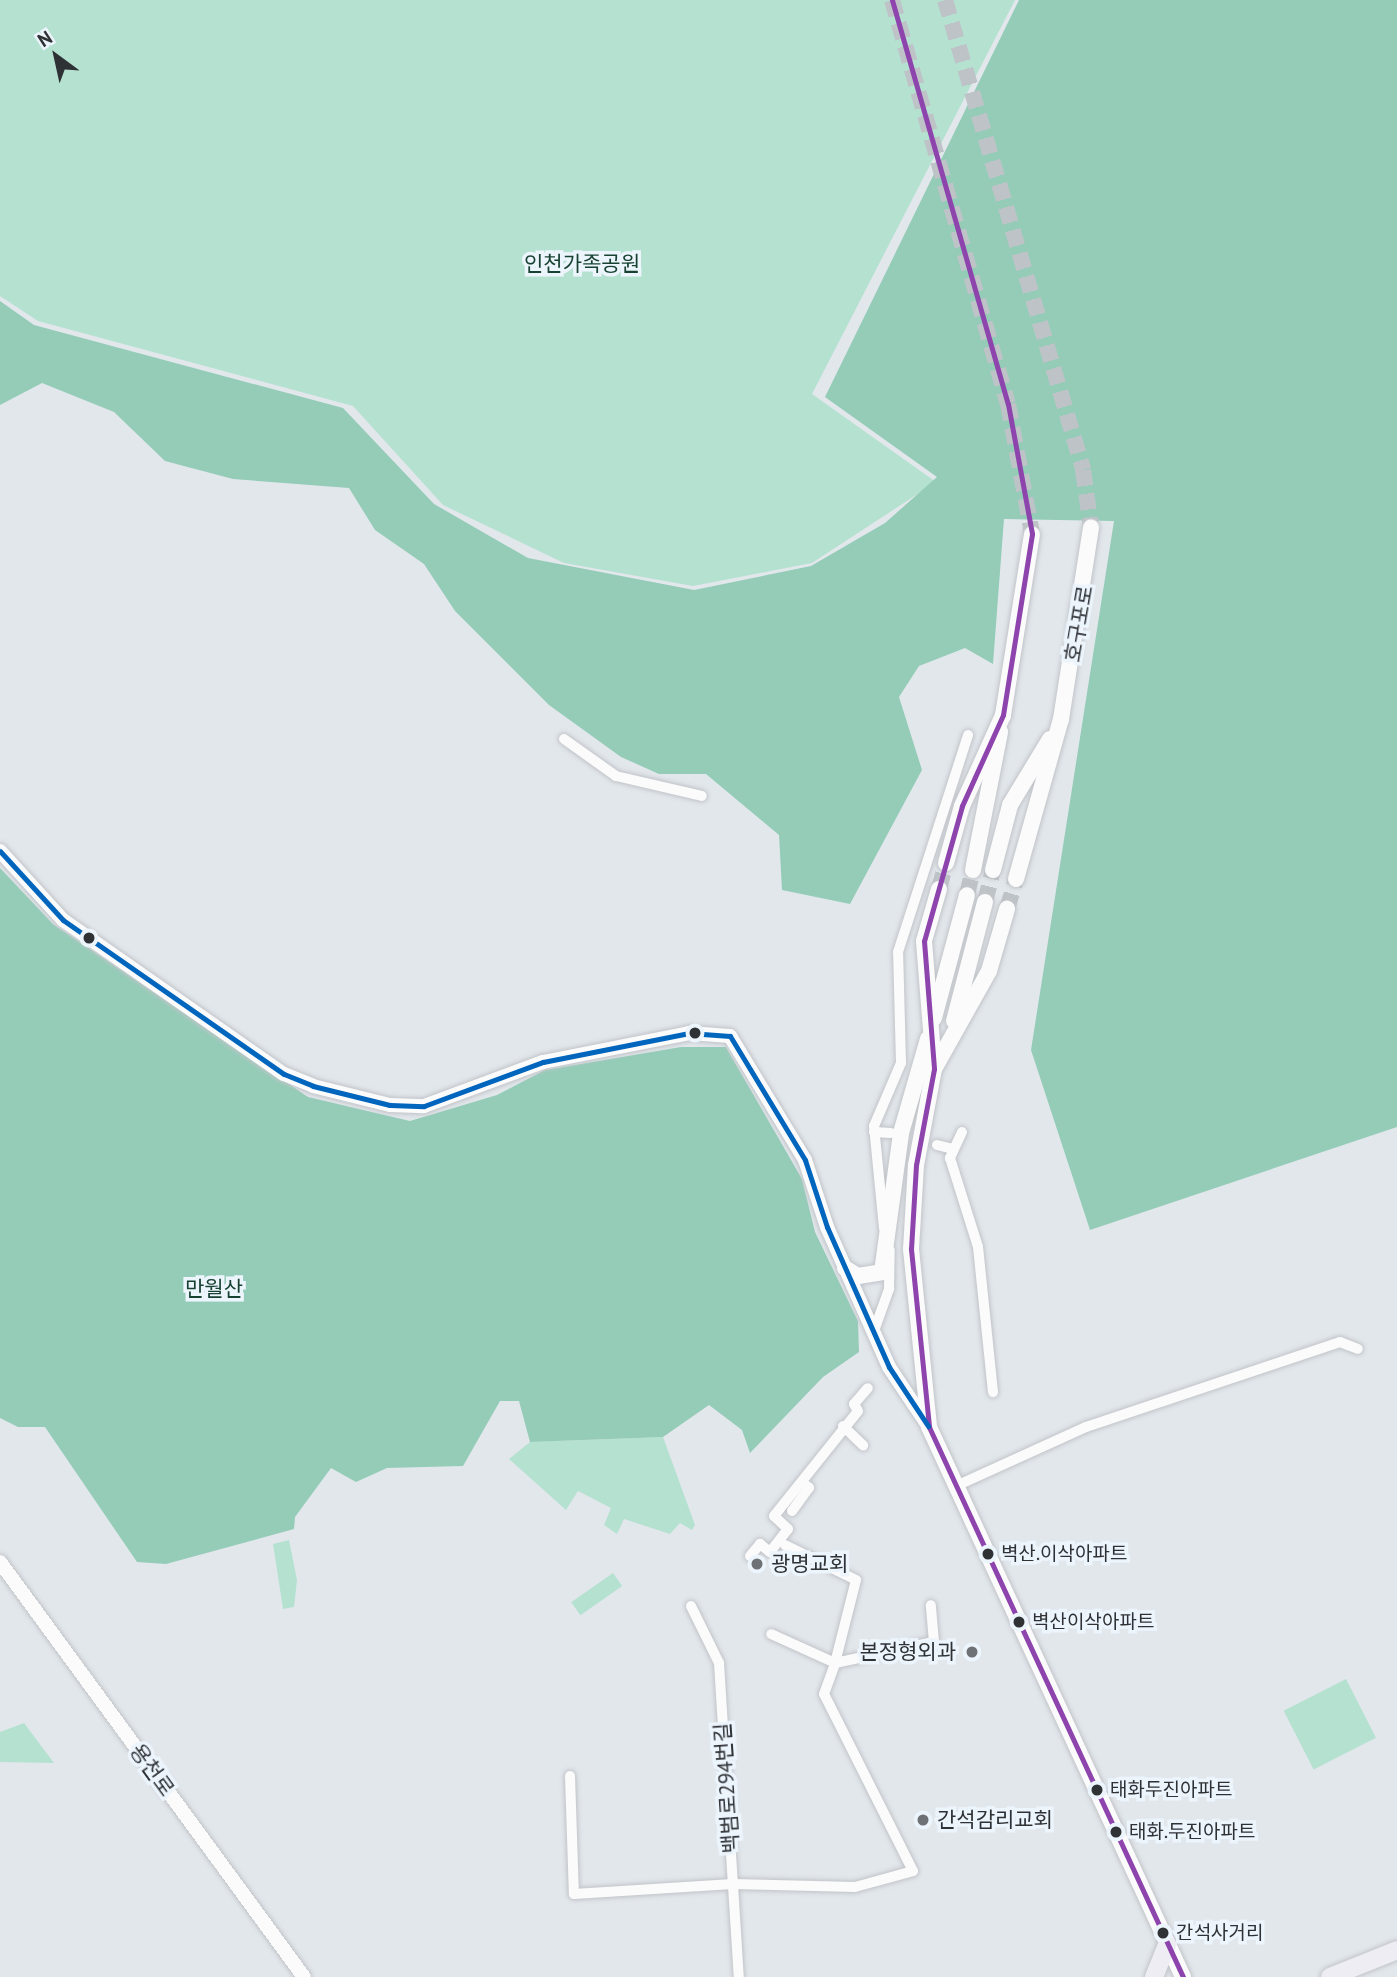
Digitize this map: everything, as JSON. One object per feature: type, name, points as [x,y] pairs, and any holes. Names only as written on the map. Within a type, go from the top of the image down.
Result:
[{"type":"main road","name":"호구포로","points":[[1016,878],[1061,719],[1091,527]]},
{"type":"main road","points":[[974,870],[1003,715],[1032,534]]},
{"type":"main road","points":[[946,863],[962,806],[1003,715]]},
{"type":"main road","name":"호구포로","points":[[993,870],[1010,805],[1061,719]]},
{"type":"main road","points":[[939,889],[924,941],[934,1069],[916,1165],[911,1248],[929,1427],[1183,1977]]},
{"type":"main road","points":[[845,1268],[858,1276],[882,1272],[884,1228],[901,1133],[967,895]]},
{"type":"main road","points":[[948,1044],[985,902]]},
{"type":"main road","points":[[934,1069],[989,971],[1007,909]]},
{"type":"main road","points":[[1154,1977],[1167,1944]]},
{"type":"main road","points":[[1330,1977],[1397,1950]]},
{"type":"street","points":[[874,1331],[892,1270],[884,1228],[874,1132],[901,1063],[898,952],[968,735]]},
{"type":"street","points":[[564,738],[616,776],[702,796]]},
{"type":"street","points":[[0,851],[63,920],[284,1074],[313,1086],[390,1105],[424,1106],[475,1093],[543,1062],[689,1033],[730,1036],[805,1160],[845,1268],[874,1331],[929,1427]]},
{"type":"street","points":[[874,1132],[891,1133]]},
{"type":"street","points":[[962,1132],[953,1149],[952,1171],[978,1247],[993,1392]]},
{"type":"street","points":[[937,1145],[953,1149]]},
{"type":"street","points":[[956,1486],[1086,1427],[1340,1342],[1358,1349]]},
{"type":"street","points":[[750,1556],[760,1544],[769,1552],[788,1529],[774,1516],[802,1482],[868,1388]]},
{"type":"street","points":[[843,1426],[863,1445]]},
{"type":"street","points":[[792,1511],[809,1488],[802,1482]]},
{"type":"street","points":[[570,1776],[574,1894],[733,1884],[855,1887],[913,1871],[824,1694],[835,1663],[856,1580],[785,1545]]},
{"type":"street","name":"용천로","points":[[0,1562],[304,1977]]},
{"type":"street","points":[[771,1634],[835,1663],[934,1642],[931,1605]]},
{"type":"street","name":"백범로294번길","points":[[691,1606],[719,1662],[739,1977]]},
{"type":"green space","name":"인천가족공원","points":[[0,0],[1015,0],[812,394],[936,482],[812,563],[693,586],[564,563],[443,505],[353,406],[38,321],[0,296]]},
{"type":"green space","points":[[1019,0],[1397,0],[1397,1127],[1090,1230],[1031,1050],[1114,521],[1004,519],[993,664],[965,648],[919,666],[899,697],[922,770],[850,904],[782,890],[779,835],[706,774],[659,774],[621,757],[549,705],[455,611],[424,564],[375,530],[349,488],[233,479],[165,461],[114,412],[42,383],[0,405],[0,301],[34,325],[343,408],[434,504],[528,558],[694,590],[811,566],[885,523],[937,477],[825,397]]},
{"type":"green space","name":"만월산","points":[[0,868],[53,924],[308,1097],[410,1121],[497,1095],[545,1070],[681,1047],[726,1047],[802,1179],[815,1232],[858,1321],[859,1352],[823,1377],[750,1453],[742,1430],[709,1405],[663,1437],[530,1442],[519,1401],[500,1401],[463,1466],[387,1468],[356,1482],[331,1468],[295,1517],[294,1529],[166,1564],[137,1562],[45,1427],[18,1427],[0,1418]]},
{"type":"green space","points":[[663,1437],[695,1525],[692,1530],[680,1523],[670,1534],[624,1519],[617,1534],[604,1525],[611,1508],[578,1491],[566,1510],[509,1459],[530,1442]]},
{"type":"green space","points":[[289,1540],[297,1580],[294,1607],[283,1609],[273,1544]]},
{"type":"green space","points":[[613,1573],[622,1586],[580,1615],[571,1602]]},
{"type":"green space","points":[[1346,1679],[1376,1738],[1314,1770],[1284,1711]]},
{"type":"green space","points":[[24,1723],[54,1763],[0,1762],[0,1732]]},
{"type":"tunnel","points":[[892,0],[1008,404],[1032,534]]},
{"type":"tunnel","points":[[945,0],[1083,470],[1091,527]]},
{"type":"tunnel","points":[[939,889],[946,863]]},
{"type":"tunnel","points":[[967,895],[973,870]]},
{"type":"tunnel","points":[[985,902],[993,870]]},
{"type":"tunnel","points":[[1007,909],[1016,879]]},
{"type":"transit line","points":[[892,0],[1008,404],[1032,534],[1003,715],[962,806],[924,941],[934,1069],[916,1165],[911,1249],[929,1427],[1183,1977]]},
{"type":"transit line","points":[[0,851],[63,920],[284,1074],[313,1086],[390,1105],[424,1106],[543,1062],[689,1033],[730,1036],[805,1160],[827,1227],[889,1367],[928,1426]]},
{"type":"place","name":"벽산.이삭아파트","points":[[988,1554]]},
{"type":"place","name":"광명교회","points":[[757,1564]]},
{"type":"place","name":"벽산이삭아파트","points":[[1019,1622]]},
{"type":"place","name":"본정형외과","points":[[972,1652]]},
{"type":"place","name":"태화두진아파트","points":[[1097,1790]]},
{"type":"place","name":"간석감리교회","points":[[923,1820]]},
{"type":"place","name":"태화.두진아파트","points":[[1116,1832]]},
{"type":"place","name":"간석사거리","points":[[1163,1933]]}]
